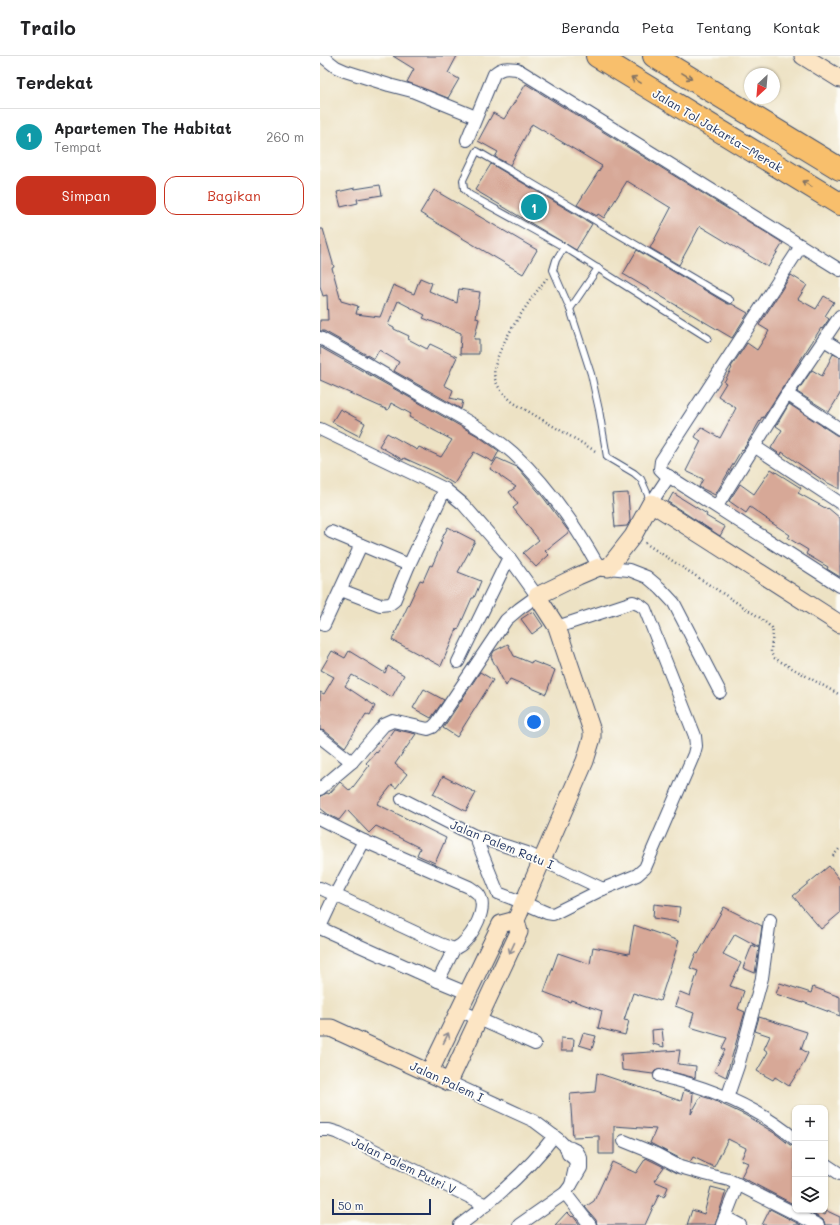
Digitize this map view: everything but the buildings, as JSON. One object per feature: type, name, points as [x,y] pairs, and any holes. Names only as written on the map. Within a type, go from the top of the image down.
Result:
[{"type":"highway","name":"Jalan Tol Jakarta–Merak","points":[[597,56],[840,204]]},
{"type":"highway","points":[[654,56],[840,169]]},
{"type":"street","points":[[322,56],[336,67],[345,71],[390,86],[412,91],[476,117]]},
{"type":"street","points":[[803,56],[840,79]]},
{"type":"street","points":[[467,140],[494,74],[499,69],[517,69],[840,270]]},
{"type":"street","points":[[801,246],[662,461],[660,469],[840,586]]},
{"type":"street","points":[[717,506],[754,446],[840,316]]},
{"type":"street","points":[[320,338],[484,431],[512,452],[528,467],[559,505],[586,544],[608,564],[630,570],[647,577],[674,603],[720,692]]},
{"type":"street","points":[[824,340],[840,350]]},
{"type":"street","points":[[788,394],[840,428]]},
{"type":"street","points":[[320,429],[445,489],[463,504],[509,557],[557,627],[592,731],[592,738],[585,761],[516,920],[519,932],[449,1082]]},
{"type":"street","points":[[754,446],[840,502]]},
{"type":"street","points":[[320,789],[352,762],[384,725],[389,722],[394,720],[428,728],[433,727],[506,620],[537,596],[578,576],[608,564],[630,540],[651,503],[669,476]]},
{"type":"street","points":[[342,590],[380,605],[390,604],[394,601],[409,565],[445,489]]},
{"type":"street","points":[[651,503],[840,624]]},
{"type":"street","points":[[331,532],[409,565]]},
{"type":"street","points":[[324,625],[342,590],[361,544]]},
{"type":"street","points":[[458,662],[509,557]]},
{"type":"street","points":[[475,836],[498,893],[546,913],[553,914],[603,889],[638,875],[645,868],[694,754],[696,746],[695,736],[645,610],[640,605],[633,602],[557,627]]},
{"type":"street","points":[[320,737],[352,762]]},
{"type":"street","name":"Jalan Palem Ratu I","points":[[402,799],[475,836],[527,853],[603,889]]},
{"type":"street","points":[[320,819],[469,886],[479,895],[482,903],[481,913],[472,933],[462,945],[454,949],[438,981]]},
{"type":"street","points":[[364,840],[320,927],[438,981],[468,993]]},
{"type":"street","points":[[320,888],[440,944],[454,949]]},
{"type":"street","points":[[429,1073],[501,924],[516,920]]},
{"type":"street","points":[[727,1098],[738,1066],[762,978],[770,920]]},
{"type":"street","points":[[484,958],[503,966]]},
{"type":"street","points":[[459,1010],[535,1044]]},
{"type":"street","name":"Jalan Palem I","points":[[324,1025],[534,1121],[570,1148],[577,1151],[581,1158],[581,1168],[568,1189]]},
{"type":"street","points":[[660,1076],[678,1080],[747,1106],[785,1130],[792,1136]]},
{"type":"street","name":"Jalan Palem Putri V","points":[[320,1130],[329,1130],[339,1133],[486,1205]]},
{"type":"street","points":[[460,1225],[513,1182],[544,1150],[561,1141]]},
{"type":"street","points":[[624,1141],[656,1154],[680,1167],[701,1174],[729,1180],[818,1225]]},
{"type":"street","points":[[828,1166],[840,1174]]},
{"type":"street","points":[[738,1184],[724,1221],[740,1225]]},
{"type":"street","points":[[519,1225],[568,1189],[590,1225]]},
{"type":"lane","points":[[708,338],[564,247],[474,198],[466,192],[464,189],[463,180],[477,150],[730,300]]},
{"type":"lane","points":[[564,247],[556,260],[554,270],[570,309],[591,374],[599,410],[606,457],[634,473],[641,479],[651,503]]},
{"type":"lane","points":[[570,309],[598,268]]},
{"type":"path","points":[[554,270],[523,311],[504,341],[496,360],[494,370],[495,379],[505,395],[514,403],[606,457]]},
{"type":"path","points":[[630,540],[759,617],[772,628],[773,634],[771,653],[774,658],[840,695]]},
{"type":"path","points":[[833,856],[840,848]]},
{"type":"place","name":"Apartemen The Habitat","points":[[534,207]]}]
